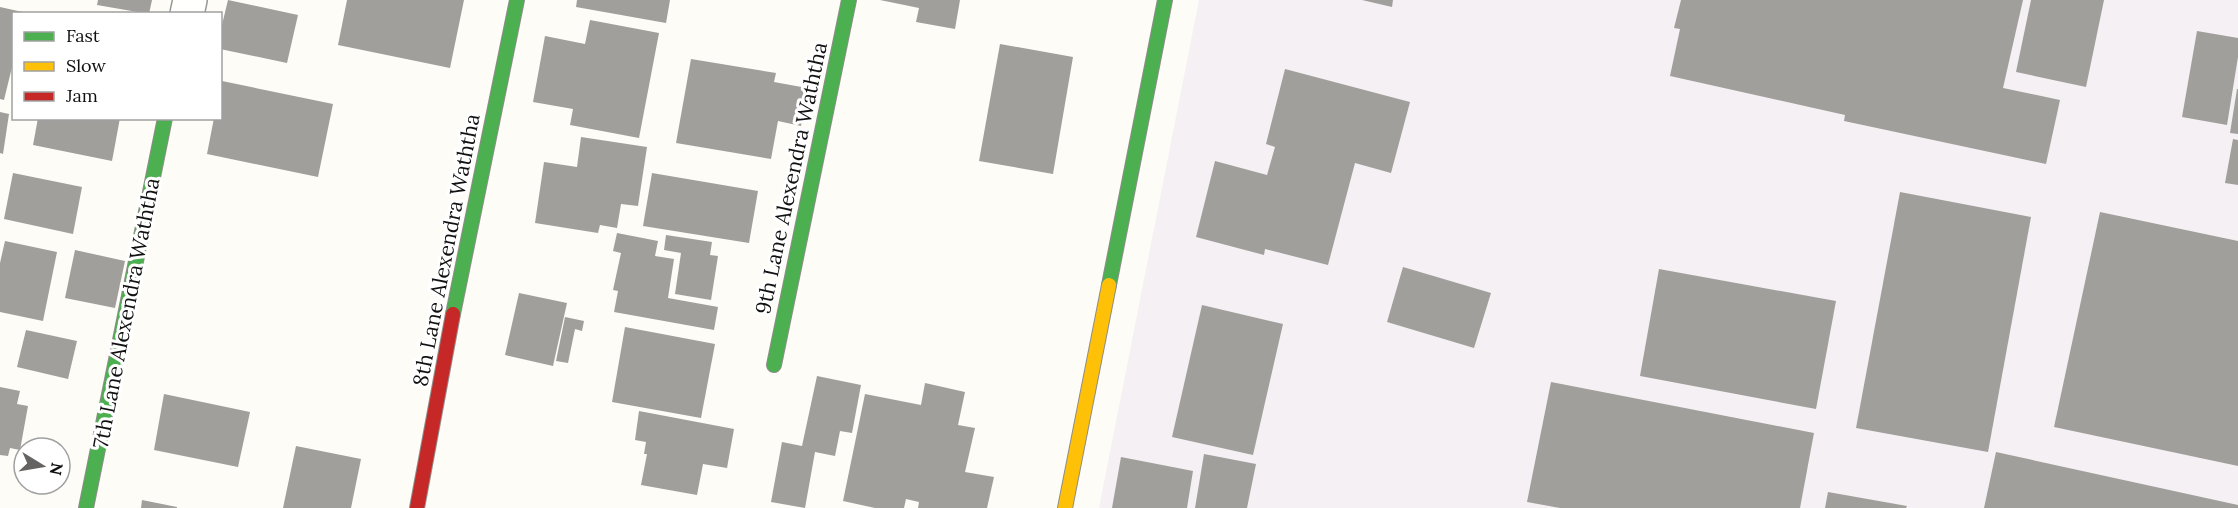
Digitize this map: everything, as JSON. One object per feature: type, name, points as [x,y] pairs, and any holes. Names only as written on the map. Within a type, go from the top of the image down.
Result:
[{"type":"street","name":"8th Lane Alexendra Waththa","points":[[417,508],[463,262],[517,0]]},
{"type":"street","name":"9th Lane Alexendra Waththa","points":[[774,365],[849,0]]},
{"type":"street","points":[[1065,508],[1165,0]]},
{"type":"street","name":"7th Lane Alexendra Waththa","points":[[86,508],[165,120]]},
{"type":"shaded area","points":[[1199,0],[2238,0],[2238,508],[1099,508]]},
{"type":"building","points":[[98,0],[152,0],[149,12],[97,5]]},
{"type":"building","points":[[228,0],[298,15],[287,63],[222,49],[222,25]]},
{"type":"building","points":[[347,0],[464,0],[450,68],[338,45]]},
{"type":"building","points":[[577,0],[670,0],[666,23],[576,7]]},
{"type":"building","points":[[880,0],[960,0],[955,29],[916,22],[919,8]]},
{"type":"building","points":[[1362,0],[1393,0],[1392,7]]},
{"type":"building","points":[[1681,0],[2023,0],[2003,88],[2060,100],[2046,164],[1844,121],[1845,115],[1670,76],[1680,29],[1674,28]]},
{"type":"building","points":[[2031,0],[2104,0],[2086,87],[2016,72]]},
{"type":"building","points":[[0,7],[22,12],[12,12],[12,67],[4,100],[0,99]]},
{"type":"building","points":[[590,20],[659,33],[639,138],[570,125],[573,109],[533,102],[545,36],[585,44]]},
{"type":"building","points":[[2197,31],[2238,38],[2238,57],[2227,125],[2182,117]]},
{"type":"building","points":[[1000,44],[1073,57],[1053,174],[979,161]]},
{"type":"building","points":[[691,59],[776,73],[774,82],[807,88],[801,126],[778,121],[771,159],[676,143]]},
{"type":"building","points":[[1285,69],[1410,102],[1391,173],[1355,163],[1328,265],[1265,249],[1264,255],[1196,237],[1215,161],[1267,175],[1275,147],[1266,144]]},
{"type":"building","points":[[222,81],[333,104],[318,177],[207,154],[214,120],[222,120]]},
{"type":"building","points":[[2238,89],[2238,134],[2230,133]]},
{"type":"building","points":[[0,112],[9,114],[3,154],[0,153]]},
{"type":"building","points":[[38,120],[120,120],[112,161],[33,145]]},
{"type":"building","points":[[581,137],[647,147],[638,206],[621,204],[617,228],[600,225],[598,233],[535,223],[544,162],[577,167]]},
{"type":"building","points":[[2233,139],[2238,140],[2238,185],[2225,183]]},
{"type":"building","points":[[13,173],[82,187],[73,234],[4,219]]},
{"type":"building","points":[[652,173],[758,191],[749,243],[643,226]]},
{"type":"building","points":[[1900,192],[2031,217],[1988,452],[1856,428]]},
{"type":"building","points":[[2100,212],[2238,241],[2238,466],[2054,427]]},
{"type":"building","points":[[617,233],[658,241],[655,256],[674,259],[668,298],[718,307],[714,330],[614,312],[618,291],[613,290],[621,253],[613,251]]},
{"type":"building","points":[[666,235],[712,242],[710,255],[718,256],[711,300],[675,294],[681,253],[664,250]]},
{"type":"building","points":[[5,241],[57,252],[43,321],[0,312],[0,263]]},
{"type":"building","points":[[75,250],[125,261],[115,308],[65,298]]},
{"type":"building","points":[[1403,267],[1491,293],[1474,348],[1387,322]]},
{"type":"building","points":[[1659,269],[1836,301],[1816,409],[1640,376]]},
{"type":"building","points":[[519,293],[567,303],[553,366],[505,355]]},
{"type":"building","points":[[1202,305],[1283,324],[1253,455],[1172,437]]},
{"type":"building","points":[[565,317],[584,321],[582,331],[575,329],[568,363],[556,361]]},
{"type":"building","points":[[625,327],[715,344],[701,418],[612,402]]},
{"type":"building","points":[[26,330],[77,341],[68,379],[17,367]]},
{"type":"building","points":[[817,376],[861,385],[852,433],[840,431],[835,456],[815,452],[805,508],[771,502],[782,442],[802,446]]},
{"type":"building","points":[[1551,382],[1814,433],[1800,508],[1560,508],[1527,502]]},
{"type":"building","points":[[925,383],[965,392],[958,425],[975,428],[965,472],[994,477],[987,508],[918,508],[919,502],[906,499],[904,508],[875,508],[843,501],[865,394],[921,405]]},
{"type":"building","points":[[0,387],[20,391],[17,404],[28,406],[23,436],[12,436],[12,448],[10,448],[8,456],[0,455]]},
{"type":"building","points":[[164,394],[250,412],[238,467],[154,450]]},
{"type":"building","points":[[639,411],[734,429],[727,468],[703,464],[697,495],[641,485],[647,454],[644,454],[646,442],[635,440]]},
{"type":"building","points":[[296,446],[361,459],[351,508],[283,508]]},
{"type":"building","points":[[1996,452],[2238,505],[2238,508],[1984,508]]},
{"type":"building","points":[[1204,454],[1256,464],[1247,508],[1195,508]]},
{"type":"building","points":[[1121,457],[1193,471],[1187,508],[1112,508]]},
{"type":"building","points":[[1828,492],[1907,506],[1906,508],[1825,508]]},
{"type":"building","points":[[142,500],[177,507],[177,508],[141,508]]},
{"type":"traffic: fast","points":[[453,314],[517,0]]},
{"type":"traffic: fast","points":[[774,365],[849,0]]},
{"type":"traffic: fast","points":[[1109,285],[1165,0]]},
{"type":"traffic: fast","points":[[86,508],[165,120]]},
{"type":"traffic: slow","points":[[1065,508],[1109,285]]},
{"type":"traffic: jam","points":[[417,508],[453,314]]}]
